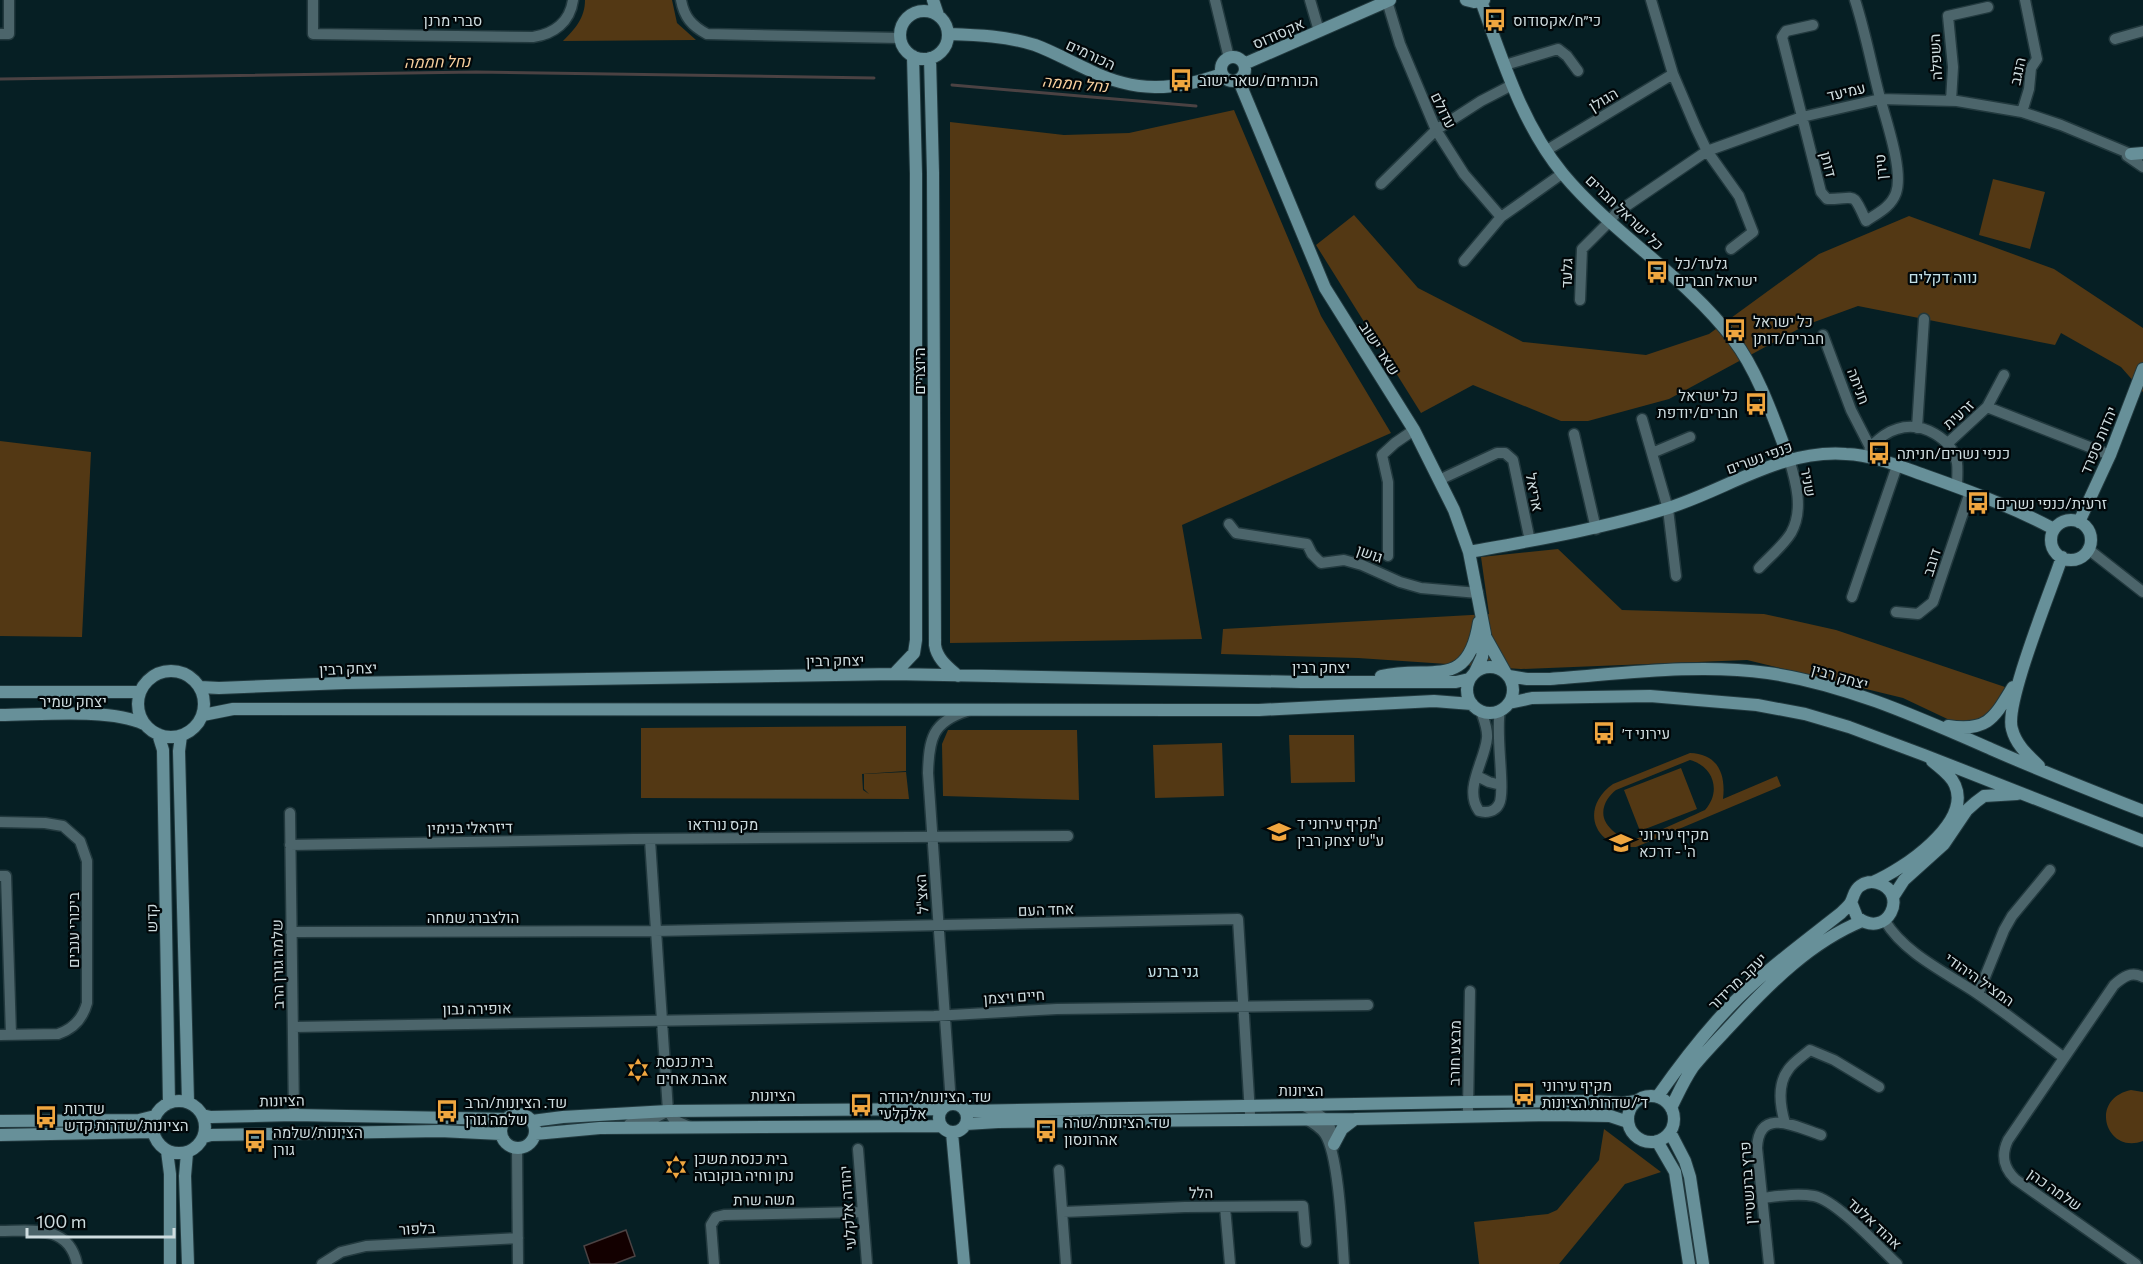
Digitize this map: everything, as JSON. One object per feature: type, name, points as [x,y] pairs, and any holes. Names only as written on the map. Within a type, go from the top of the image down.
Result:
[{"type":"street","points":[[5,34],[9,0]]},
{"type":"street","name":"סברי מרנן","points":[[313,0],[313,34],[546,35],[558,28],[567,18],[573,0]]},
{"type":"street","points":[[681,0],[686,18],[696,28],[707,34],[900,38]]},
{"type":"street","points":[[915,0],[910,15],[902,25],[900,38],[904,48],[913,56],[930,58],[942,51],[948,40],[947,26],[938,15],[933,0]]},
{"type":"street","points":[[1215,0],[1229,58]]},
{"type":"street","points":[[1310,0],[1319,31]]},
{"type":"street","name":"אקסודוס","points":[[1244,64],[1388,0]]},
{"type":"street","name":"עדולם","points":[[1388,0],[1400,44],[1436,130],[1464,174],[1501,217]]},
{"type":"street","points":[[1466,0],[1483,1]]},
{"type":"street","points":[[1651,0],[1673,75],[1707,151],[1739,195],[1753,232],[1731,249]]},
{"type":"street","name":"טירן","points":[[1856,0],[1892,138],[1897,190],[1886,208],[1866,221]]},
{"type":"street","name":"הנגב","points":[[2022,112],[2029,89],[2031,68],[2037,59],[2025,0]]},
{"type":"street","name":"כל ישראל חברים","points":[[1483,1],[1512,85],[1528,120],[1547,150],[1563,173],[1609,222],[1694,295],[1735,341],[1769,408],[1789,459]]},
{"type":"street","name":"השפלה","points":[[1951,101],[1953,66],[1948,16],[1988,7]]},
{"type":"street","points":[[910,15],[926,10],[938,15]]},
{"type":"street","points":[[1803,117],[1782,37],[1786,31],[1813,26]]},
{"type":"street","points":[[2115,39],[2143,31]]},
{"type":"street","name":"הכורמים","points":[[948,34],[1003,38],[1033,44],[1115,81],[1137,86],[1179,87],[1222,74]]},
{"type":"street","points":[[1505,65],[1558,49],[1567,56],[1578,71]]},
{"type":"street","name":"היוצרים","points":[[894,674],[914,653],[915,647],[916,174],[913,56]]},
{"type":"street","points":[[1236,57],[1244,64],[1244,75],[1239,81],[1231,81],[1222,74],[1221,66],[1229,58],[1236,57]]},
{"type":"street","name":"היוצרים","points":[[930,58],[933,173],[936,652],[958,676]]},
{"type":"street","name":"הגולן","points":[[1547,150],[1673,75]]},
{"type":"street","name":"שאר ישוב","points":[[1239,81],[1325,288],[1414,430],[1454,510],[1469,552],[1485,634],[1492,651],[1507,674]]},
{"type":"street","points":[[1382,184],[1436,130],[1481,101],[1512,85]]},
{"type":"street","name":"עמיעד","points":[[1609,222],[1616,213],[1707,151],[1803,117],[1880,99],[1951,101],[2022,112],[2139,155]]},
{"type":"street","name":"דותן","points":[[1803,117],[1823,197],[1831,199],[1849,196],[1855,199],[1866,221]]},
{"type":"street","name":"עמיעד","points":[[2112,146],[2143,167]]},
{"type":"street","points":[[1464,261],[1501,217],[1563,173]]},
{"type":"street","name":"גלעד","points":[[1580,300],[1582,249],[1609,222]]},
{"type":"street","points":[[1917,428],[1924,318]]},
{"type":"street","name":"חניתה","points":[[1823,335],[1869,452]]},
{"type":"street","name":"יהדות ספרד","points":[[2079,522],[2110,455],[2143,369]]},
{"type":"street","name":"זרעית","points":[[1948,443],[1988,407],[2004,375]]},
{"type":"street","points":[[1988,407],[2110,455]]},
{"type":"street","points":[[1642,419],[1668,509],[1676,576]]},
{"type":"street","points":[[1869,452],[1886,433],[1900,428],[1917,428],[1938,435],[1948,443],[1957,462],[1957,487]]},
{"type":"street","name":"גושן","points":[[1388,556],[1388,482],[1382,455],[1414,430]]},
{"type":"street","points":[[1574,434],[1596,529]]},
{"type":"street","points":[[1652,453],[1690,437]]},
{"type":"street","name":"כנפי נשרים","points":[[1469,552],[1596,529],[1668,509],[1789,459],[1816,454],[1869,452],[1897,466],[2022,512],[2054,530]]},
{"type":"street","name":"אריאל","points":[[1439,480],[1497,453],[1505,453],[1513,460],[1530,541]]},
{"type":"street","name":"שניר","points":[[1759,568],[1791,532],[1798,510],[1797,484],[1789,459]]},
{"type":"street","points":[[1852,597],[1897,466]]},
{"type":"street","name":"דובב","points":[[1896,612],[1918,614],[1933,602],[1970,492]]},
{"type":"street","points":[[2065,521],[2079,522],[2090,533],[2090,544],[2085,554],[2074,559],[2058,555],[2051,540],[2054,530],[2065,521]]},
{"type":"street","name":"גושן","points":[[1229,524],[1236,533],[1307,544],[1312,554],[1321,563],[1344,560],[1362,564],[1401,582],[1421,588],[1478,593]]},
{"type":"street","points":[[2088,549],[2143,592]]},
{"type":"street","points":[[2045,772],[2018,744],[2011,728],[2010,718],[2022,674],[2062,557]]},
{"type":"street","points":[[1362,682],[1395,673],[1449,670],[1460,666],[1473,650],[1481,609]]},
{"type":"street","name":"שאר ישוב","points":[[1472,676],[1482,657],[1485,634]]},
{"type":"street","points":[[1487,667],[1499,668],[1507,674],[1513,687],[1505,707],[1497,740],[1501,795],[1498,806],[1491,812],[1482,812],[1476,807],[1474,785],[1488,736],[1476,708],[1467,695],[1472,676],[1487,667]]},
{"type":"street","name":"יצחק רבין","points":[[1507,674],[1527,679],[1550,679],[1698,669],[1768,673],[1836,689],[1934,724],[2143,811]]},
{"type":"street","points":[[164,671],[183,672],[192,677],[200,687],[205,704],[203,715],[191,732],[181,736],[165,737],[158,735],[144,724],[138,703],[148,679],[164,671]]},
{"type":"street","name":"יצחק רבין","points":[[200,687],[357,682],[894,674],[1362,682],[1456,682],[1472,676]]},
{"type":"street","points":[[1934,724],[1959,728],[1981,726],[1995,717],[2022,674]]},
{"type":"street","name":"יצחק שמיר","points":[[0,692],[141,692]]},
{"type":"street","points":[[203,715],[233,709],[1258,710],[1434,701],[1476,708],[1491,713],[1532,698],[1650,696],[1757,705],[1805,714],[1849,727],[1924,755],[2143,841]]},
{"type":"street","name":"האצ\"ל","points":[[947,1106],[944,1016],[928,773],[929,750],[932,736],[946,721],[958,714],[976,709]]},
{"type":"street","name":"יצחק שמיר","points":[[0,715],[105,715],[131,718],[144,724]]},
{"type":"street","name":"קדש","points":[[158,735],[163,750],[169,1103]]},
{"type":"street","points":[[181,736],[179,769],[188,1102]]},
{"type":"street","points":[[1924,755],[1950,776],[1958,793],[1956,808],[1931,844],[1899,869],[1873,882],[1861,885],[1856,890],[1851,902],[1853,911],[1862,921],[1878,924],[1885,921],[1893,907],[1893,897],[1904,880],[1944,844],[1967,810],[1976,802],[1984,796],[2022,794]]},
{"type":"street","points":[[1477,776],[1489,782],[1501,784]]},
{"type":"street","name":"שלמה גורן הרב","points":[[290,813],[294,1114]]},
{"type":"street","name":"ביכורי ענבים","points":[[0,822],[45,823],[63,826],[80,841],[87,861],[87,1003],[85,1010],[67,1031],[58,1034],[6,1035]]},
{"type":"street","name":"מקס נורדאו","points":[[650,840],[1068,836]]},
{"type":"street","points":[[650,840],[668,1111],[674,1120],[693,1128]]},
{"type":"street","name":"דיזראלי בנימין","points":[[290,845],[650,840]]},
{"type":"street","points":[[1978,994],[2012,916],[2050,870]]},
{"type":"street","points":[[0,876],[6,876],[6,1035]]},
{"type":"street","points":[[1873,882],[1885,886],[1893,897]]},
{"type":"street","name":"יעקב מרידור","points":[[1658,1096],[1698,1042],[1752,985],[1841,913],[1851,902]]},
{"type":"street","name":"אחד העם","points":[[655,931],[1238,919],[1250,1119]]},
{"type":"street","name":"יעקב מרידור","points":[[1671,1108],[1694,1067],[1771,984],[1796,962],[1826,941],[1862,921]]},
{"type":"street","name":"המציל היהודי","points":[[1885,921],[1898,938],[1918,954],[1978,994],[2063,1057]]},
{"type":"street","name":"הולצברג שמחה","points":[[291,932],[655,931]]},
{"type":"street","points":[[2063,1057],[2114,984],[2125,976],[2138,974],[2143,977]]},
{"type":"street","name":"מבצע חורב","points":[[1468,1116],[1470,991]]},
{"type":"street","name":"חיים ויצמן","points":[[662,1022],[944,1016],[1057,1009],[1368,1005]]},
{"type":"street","name":"אופירה נבון","points":[[293,1027],[511,1022],[662,1022]]},
{"type":"street","points":[[1821,1135],[1785,1123],[1780,1104],[1784,1079],[1788,1070],[1810,1050],[1834,1060],[1879,1087]]},
{"type":"street","name":"שלמה כהן","points":[[2063,1057],[2008,1140],[2004,1149],[2007,1172],[2136,1264]]},
{"type":"street","points":[[1650,1095],[1658,1096],[1671,1108],[1674,1120],[1670,1132],[1657,1142],[1641,1140],[1635,1136],[1628,1122],[1631,1107],[1636,1101],[1650,1095]]},
{"type":"street","name":"הציונות","points":[[965,1111],[1468,1102],[1623,1103],[1636,1101]]},
{"type":"street","points":[[188,1102],[202,1115],[205,1124],[204,1137],[198,1146],[187,1153],[174,1154],[160,1146],[153,1132],[155,1116],[161,1107],[169,1103],[188,1102]]},
{"type":"street","points":[[1302,1105],[1325,1119],[1331,1128],[1344,1264]]},
{"type":"street","points":[[947,1106],[959,1106],[965,1111],[966,1124],[960,1131],[947,1132],[940,1126],[938,1117],[947,1106]]},
{"type":"street","name":"הציונות","points":[[534,1127],[563,1117],[668,1111],[947,1106]]},
{"type":"street","points":[[600,1128],[651,1120],[668,1111]]},
{"type":"street","name":"הציונות","points":[[202,1115],[212,1117],[294,1114],[507,1119]]},
{"type":"street","points":[[534,1127],[531,1143],[517,1148],[507,1144],[501,1134],[501,1128],[507,1119],[521,1114],[534,1127],[940,1126]]},
{"type":"street","points":[[0,1121],[139,1120],[155,1116]]},
{"type":"street","name":"הציונות","points":[[966,1124],[1468,1116],[1610,1116],[1628,1122]]},
{"type":"street","points":[[1306,1119],[1324,1132],[1333,1162]]},
{"type":"street","points":[[1334,1144],[1342,1129],[1355,1119]]},
{"type":"street","name":"פרץ ברנשטיין","points":[[1769,1264],[1757,1136],[1764,1127],[1773,1122],[1785,1123]]},
{"type":"street","points":[[204,1137],[211,1135],[440,1131],[501,1134]]},
{"type":"street","points":[[0,1135],[153,1132]]},
{"type":"street","points":[[1670,1132],[1690,1177],[1703,1264]]},
{"type":"street","points":[[952,1133],[964,1264]]},
{"type":"street","points":[[1657,1142],[1675,1172],[1689,1264]]},
{"type":"street","points":[[517,1148],[518,1264]]},
{"type":"street","name":"יהודה אלקלעי","points":[[858,1149],[867,1264]]},
{"type":"street","points":[[167,1151],[170,1174],[170,1264]]},
{"type":"street","points":[[187,1153],[185,1176],[188,1264]]},
{"type":"street","points":[[1059,1170],[1066,1264]]},
{"type":"street","name":"אהוד אלעד","points":[[1762,1198],[1800,1194],[1817,1196],[1833,1205],[1897,1264]]},
{"type":"street","name":"הלל","points":[[1063,1212],[1304,1206],[1306,1242]]},
{"type":"street","points":[[1225,1207],[1230,1264]]},
{"type":"street","name":"משה שרת","points":[[714,1264],[711,1225],[716,1217],[862,1212]]},
{"type":"street","points":[[0,1231],[45,1231],[57,1235],[67,1242],[76,1257],[77,1264]]},
{"type":"street","name":"בלפור","points":[[322,1264],[341,1252],[366,1246],[518,1238]]},
{"type":"shaded area","points":[[585,0],[672,0],[677,23],[696,40],[563,41],[581,18]]},
{"type":"shaded area","points":[[1234,110],[1321,316],[1391,433],[1182,525],[1202,639],[950,643],[950,122],[1064,135],[1129,133]]},
{"type":"shaded area","points":[[1993,179],[2045,192],[2030,249],[1979,235]]},
{"type":"shaded area","points":[[1354,215],[1418,288],[1523,342],[1646,355],[1709,334],[1819,254],[1909,216],[2054,269],[2143,328],[2143,392],[2121,367],[2061,333],[2055,345],[1858,306],[1806,325],[1669,399],[1588,421],[1561,421],[1473,385],[1421,413],[1316,245]]},
{"type":"shaded area","points":[[0,441],[91,452],[82,637],[0,636]]},
{"type":"shaded area","points":[[1558,549],[1622,610],[1764,614],[1836,630],[2005,687],[1987,717],[1958,724],[1903,698],[1747,660],[1521,669],[1358,658],[1221,654],[1223,629],[1489,614],[1481,557]]},
{"type":"shaded area","points":[[906,726],[906,771],[862,774],[863,790],[869,794],[864,789],[864,774],[906,772],[909,799],[641,798],[641,728]]},
{"type":"shaded area","points":[[948,730],[1077,730],[1079,800],[943,796],[942,744]]},
{"type":"shaded area","points":[[1289,735],[1354,735],[1355,782],[1291,783]]},
{"type":"shaded area","points":[[1222,743],[1224,796],[1155,798],[1153,745]]},
{"type":"shaded area","points":[[1690,753],[1700,754],[1714,761],[1723,781],[1723,799],[1777,776],[1781,786],[1636,847],[1610,842],[1601,835],[1596,826],[1594,815],[1596,805],[1602,794],[1613,784]],"holes":[[[1690,760],[1698,763],[1709,773],[1714,787],[1710,803],[1705,810],[1632,839],[1619,835],[1608,826],[1603,814],[1604,806],[1616,790]]]},
{"type":"shaded area","points":[[1681,768],[1697,809],[1640,831],[1624,790]]},
{"type":"shaded area","points":[[2131,1090],[2143,1092],[2143,1141],[2130,1143],[2119,1140],[2112,1133],[2107,1124],[2106,1114],[2110,1104],[2118,1095]]},
{"type":"shaded area","points":[[1604,1129],[1661,1172],[1625,1184],[1559,1264],[1479,1264],[1474,1222],[1548,1214],[1557,1210],[1599,1160]]},
{"type":"shaded area","points":[[626,1230],[635,1256],[614,1264],[590,1264],[584,1246]]},
{"type":"waterway","name":"נחל חממה","points":[[0,79],[476,72],[874,78]]},
{"type":"waterway","name":"נחל חממה","points":[[952,85],[1196,106]]},
{"type":"place","name":"כי״ח/אקסודוס","points":[[1495,20]]},
{"type":"place","name":"הכורמים/שאר ישוב","points":[[1181,80]]},
{"type":"place","name":"גלעד/כל ישראל חברים","points":[[1657,272]]},
{"type":"place","name":"כל ישראל חברים/דותן","points":[[1735,330]]},
{"type":"place","name":"כל ישראל חברים/יודפת","points":[[1756,404]]},
{"type":"place","name":"כנפי נשרים/חניתה","points":[[1879,453]]},
{"type":"place","name":"זרעית/כנפי נשרים","points":[[1978,503]]},
{"type":"place","name":"עירוני ד׳","points":[[1604,733]]},
{"type":"place","name":"מקיף עירוני ד' ע\"ש יצחק רבין","points":[[1279,832]]},
{"type":"place","name":"מקיף עירוני ה' - דרכא","points":[[1621,843]]},
{"type":"place","name":"בית כנסת אהבת אחים","points":[[638,1070]]},
{"type":"place","name":"מקיף עירוני ד׳/שדרות הציונות","points":[[1524,1094]]},
{"type":"place","name":"שד. הציונות/יהודה אלקלעי","points":[[861,1105]]},
{"type":"place","name":"שד. הציונות/הרב שלמה גורן","points":[[447,1111]]},
{"type":"place","name":"שדרות הציונות/שדרות קדש","points":[[46,1117]]},
{"type":"place","name":"שד. הציונות/שרה אהרונסון","points":[[1046,1131]]},
{"type":"place","name":"הציונות/שלמה גורן","points":[[255,1141]]},
{"type":"place","name":"בית כנסת משכן נתן וחיה בוקובזה","points":[[676,1167]]},
{"type":"district","name":"נווה דקלים","points":[[1943,276]]},
{"type":"district","name":"גני ברנע","points":[[1173,970]]}]
